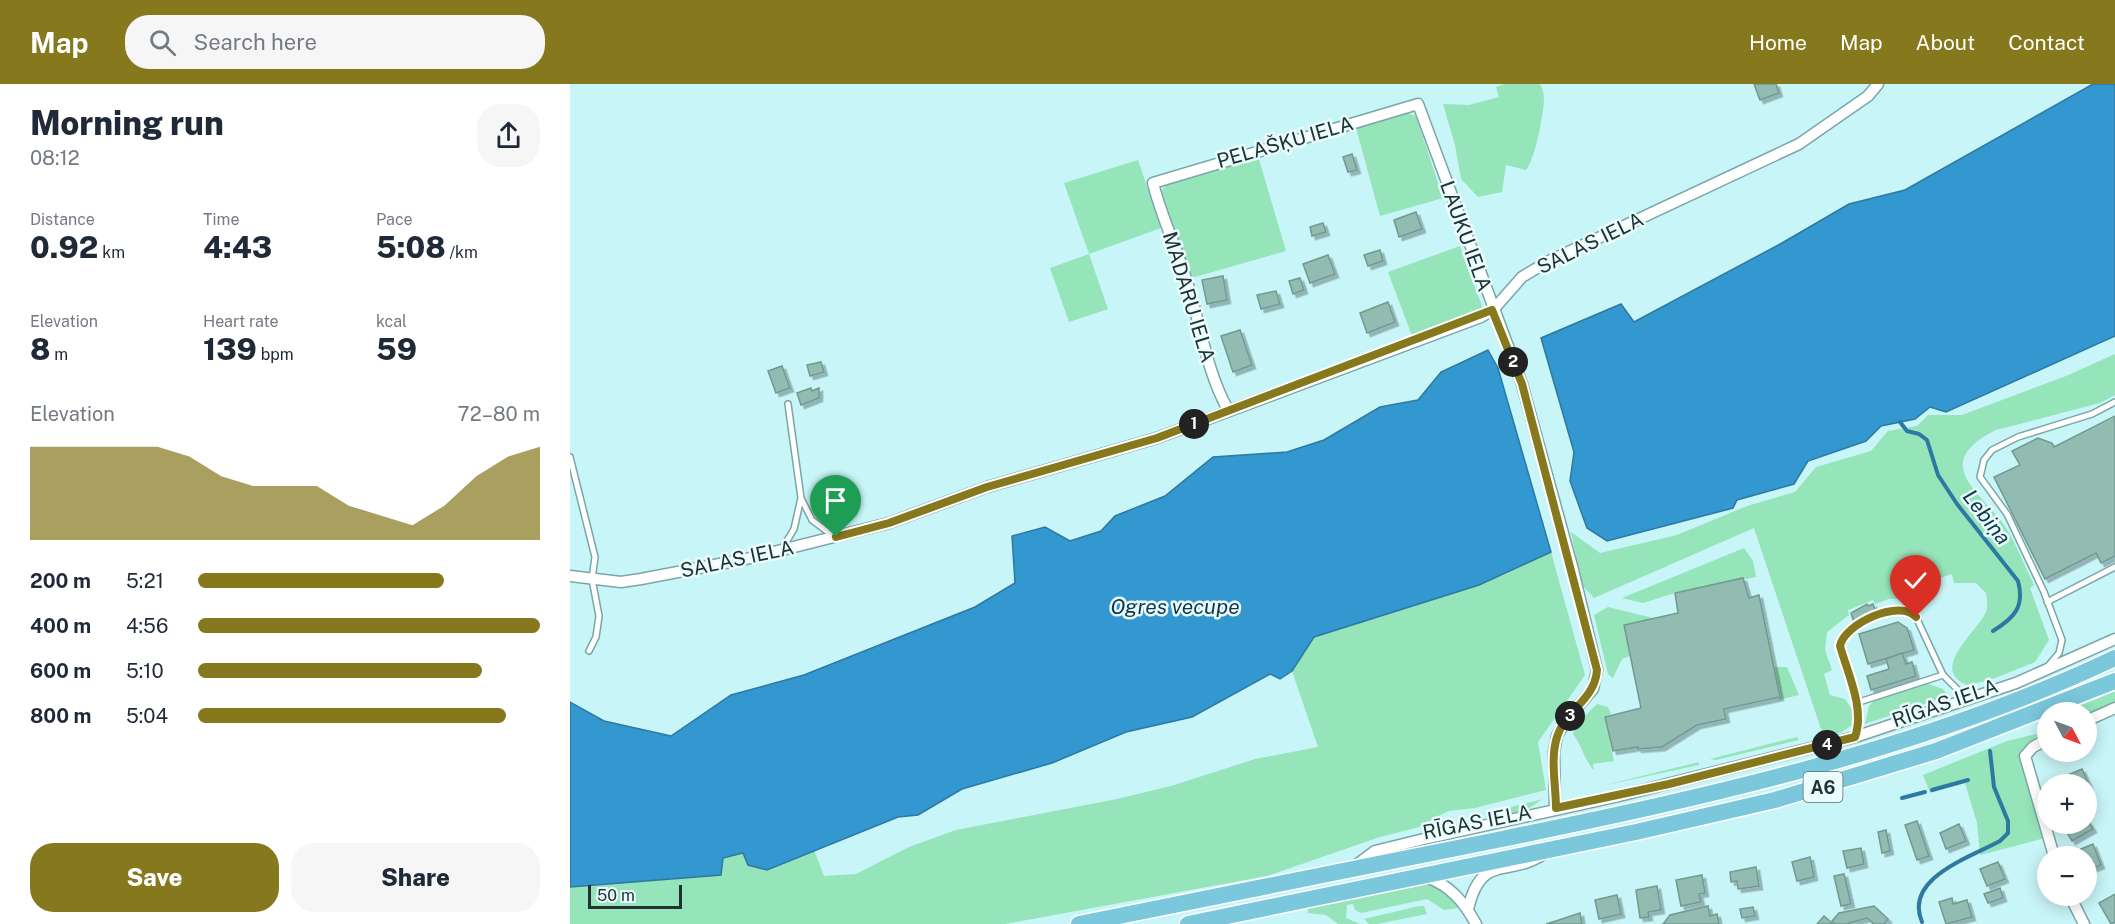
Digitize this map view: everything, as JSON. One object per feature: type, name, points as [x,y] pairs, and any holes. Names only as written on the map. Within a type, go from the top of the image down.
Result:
[{"type":"highway","name":"RĪGAS IELA","points":[[1079,924],[1634,812],[1848,759],[2015,700],[2115,658]]},
{"type":"highway","name":"RĪGAS IELA","points":[[1188,924],[1549,850],[1826,787],[1936,751],[2115,681]]},
{"type":"street","name":"SALAS IELA","points":[[570,576],[621,582],[781,550],[889,523],[987,487],[1157,438],[1338,371],[1492,310],[1522,277],[1547,262],[1799,144],[1868,96],[1878,84]]},
{"type":"street","name":"LAUKU IELA","points":[[1418,104],[1492,310],[1522,384],[1597,670],[1597,681],[1584,702],[1566,720],[1557,736],[1554,752],[1556,808]]},
{"type":"street","name":"PELAŠĶU IELA","points":[[1153,183],[1418,104]]},
{"type":"street","name":"MADARU IELA","points":[[1153,183],[1187,280],[1200,337],[1215,387],[1228,410]]},
{"type":"street","points":[[1350,870],[1375,851],[1630,793],[1855,737],[1980,695],[2043,671],[2115,639]]},
{"type":"street","points":[[2097,716],[2115,708]]},
{"type":"street","points":[[2037,745],[2025,756],[2051,846]]},
{"type":"street","points":[[1468,909],[1478,881],[1490,871],[1534,861],[1549,850]]},
{"type":"street","points":[[1423,876],[1441,882],[1468,909],[1476,924]]},
{"type":"street","points":[[2075,906],[2084,924]]},
{"type":"lane","points":[[2043,671],[2059,653],[2062,640],[2007,514],[1980,477],[1984,460],[1992,450],[2018,437],[2092,414],[2115,402]]},
{"type":"lane","points":[[788,404],[801,498],[812,520],[836,537]]},
{"type":"lane","points":[[570,457],[595,557],[592,579],[599,616],[596,637],[589,651]]},
{"type":"lane","points":[[781,550],[794,529],[801,498]]},
{"type":"lane","points":[[2046,602],[2115,567]]},
{"type":"lane","points":[[1855,737],[1858,729],[1856,702],[1840,646],[1841,640],[1854,625],[1898,609],[1909,610],[1916,617],[1943,675],[1959,691],[1980,695]]},
{"type":"lane","points":[[1856,702],[1943,675]]},
{"type":"green space","points":[[1504,84],[1540,84],[1544,98],[1538,135],[1533,156],[1526,170],[1506,165],[1502,192],[1478,197],[1461,179],[1455,145],[1443,104],[1469,105],[1499,97],[1496,87]]},
{"type":"green space","points":[[1408,113],[1416,116],[1443,198],[1380,216],[1356,128]]},
{"type":"green space","points":[[1258,156],[1286,251],[1195,277],[1190,276],[1161,191],[1170,180]]},
{"type":"green space","points":[[1138,160],[1161,228],[1089,254],[1064,183]]},
{"type":"green space","points":[[1460,246],[1483,309],[1412,336],[1388,272]]},
{"type":"green space","points":[[1089,254],[1108,309],[1069,322],[1050,268]]},
{"type":"green space","points":[[2115,354],[2115,395],[2100,403],[1996,430],[1977,442],[1966,453],[1963,464],[1965,475],[1971,486],[2007,529],[2034,585],[2030,588],[2049,640],[2035,662],[1990,680],[1967,685],[1956,678],[1952,670],[1954,660],[1987,609],[1986,593],[1976,583],[1954,583],[1952,574],[1925,583],[1929,598],[1889,599],[1875,604],[1873,600],[1848,610],[1849,615],[1827,632],[1825,650],[1832,670],[1824,674],[1830,695],[1845,699],[1854,713],[1851,726],[1840,733],[1823,735],[1754,528],[1594,598],[1582,585],[1571,532],[1600,553],[1677,535],[1747,506],[1795,492],[1816,467],[1871,451],[1888,431],[1917,426],[1928,415],[1962,415],[2066,376]]},
{"type":"green space","points":[[1744,548],[1753,561],[1756,577],[1675,593],[1643,603],[1622,598]]},
{"type":"green space","points":[[1551,552],[1585,675],[1538,742],[1546,790],[1475,808],[1448,811],[1419,827],[1380,837],[1267,876],[1005,924],[570,924],[570,887],[721,875],[723,858],[744,853],[767,870],[814,850],[824,876],[856,874],[909,847],[956,830],[1117,799],[1171,786],[1255,759],[1318,747],[1292,671],[1314,637],[1479,585]]},
{"type":"green space","points":[[1608,607],[1653,618],[1624,626],[1630,656],[1622,659],[1613,678],[1608,674],[1594,615]]},
{"type":"green space","points":[[1774,667],[1787,667],[1799,695],[1778,700],[1780,697]]},
{"type":"green space","points":[[1926,683],[1943,689],[1948,696],[1865,724],[1869,706],[1875,700]]},
{"type":"green space","points":[[2115,691],[2115,702],[2097,711],[2097,702],[2089,702]]},
{"type":"green space","points":[[1597,704],[1608,707],[1611,714],[1605,717],[1614,761],[1593,764],[1594,770],[1573,734],[1577,724]]},
{"type":"green space","points":[[2037,734],[2037,739],[2021,751],[2037,809],[2037,834],[2044,834],[2045,838],[1980,855],[1977,823],[1965,783],[1930,793],[1923,775],[2007,741]]},
{"type":"green space","points":[[1797,737],[1799,740],[1716,760],[1710,759]]},
{"type":"green space","points":[[1699,762],[1699,765],[1601,786]]},
{"type":"green space","points":[[1543,799],[1523,812],[1483,814]]},
{"type":"green space","points":[[1420,882],[1443,888],[1458,908],[1444,910],[1427,899],[1361,913],[1355,910],[1353,904],[1347,905],[1346,918],[1360,924],[1338,924],[1326,915],[1308,913],[1308,909],[1316,905]]},
{"type":"green space","points":[[1424,906],[1427,914],[1377,924],[1369,924],[1364,919]]},
{"type":"water","points":[[2093,84],[2115,84],[2115,336],[1946,412],[1930,407],[1915,419],[1881,426],[1866,441],[1808,461],[1794,484],[1737,500],[1733,508],[1607,541],[1587,528],[1570,481],[1574,452],[1541,338],[1621,304],[1634,322],[1782,243],[1849,204],[1905,190]]},
{"type":"water","name":"Ogres vecupe","points":[[1488,350],[1498,368],[1551,552],[1479,585],[1314,637],[1292,671],[1280,679],[1270,674],[1192,717],[1126,732],[1052,763],[962,789],[918,815],[898,817],[767,870],[748,865],[743,853],[723,858],[721,875],[570,887],[570,702],[604,721],[671,736],[731,695],[804,675],[975,607],[1015,583],[1012,536],[1045,527],[1070,541],[1101,531],[1115,516],[1165,496],[1213,457],[1287,452],[1324,440],[1380,407],[1418,400],[1441,372]]},
{"type":"building","points":[[1754,84],[1776,84],[1779,93],[1760,100]]},
{"type":"building","points":[[1352,154],[1357,170],[1348,172],[1343,157]]},
{"type":"building","points":[[1416,212],[1422,229],[1399,237],[1394,220]]},
{"type":"building","points":[[1323,223],[1326,232],[1312,236],[1310,227]]},
{"type":"building","points":[[1380,250],[1383,261],[1368,266],[1364,255]]},
{"type":"building","points":[[1328,255],[1335,274],[1310,283],[1303,264]]},
{"type":"building","points":[[1223,276],[1227,300],[1207,304],[1202,280]]},
{"type":"building","points":[[1300,278],[1304,290],[1293,294],[1289,281]]},
{"type":"building","points":[[1276,291],[1280,304],[1261,309],[1257,295]]},
{"type":"building","points":[[1388,302],[1395,322],[1367,333],[1360,313]]},
{"type":"building","points":[[1240,330],[1252,365],[1233,372],[1221,336]]},
{"type":"building","points":[[821,362],[824,372],[810,376],[807,365]]},
{"type":"building","points":[[782,366],[790,388],[776,393],[768,371]]},
{"type":"building","points":[[811,388],[812,391],[819,388],[819,398],[801,405],[797,393]]},
{"type":"building","points":[[2115,416],[2115,556],[2101,563],[2096,553],[2045,579],[1994,477],[2020,465],[2012,451],[2038,438],[2052,443],[2054,447]]},
{"type":"building","points":[[1743,578],[1749,598],[1759,595],[1780,697],[1724,709],[1726,719],[1697,725],[1662,747],[1638,749],[1638,747],[1613,751],[1605,717],[1641,708],[1624,625],[1678,613],[1675,593]]},
{"type":"building","points":[[1867,604],[1868,606],[1873,604],[1877,614],[1854,622],[1851,613]]},
{"type":"building","points":[[1898,622],[1907,628],[1914,650],[1868,664],[1859,634]]},
{"type":"building","points":[[1902,653],[1906,664],[1912,662],[1916,676],[1871,690],[1867,676],[1889,669],[1886,659]]},
{"type":"building","points":[[2082,769],[2084,774],[2070,774]]},
{"type":"building","points":[[1917,821],[1929,856],[1917,860],[1905,825]]},
{"type":"building","points":[[1959,824],[1966,841],[1946,849],[1940,833]]},
{"type":"building","points":[[1886,830],[1890,851],[1882,853],[1878,832]]},
{"type":"building","points":[[2068,834],[2084,834],[2072,841]]},
{"type":"building","points":[[1861,848],[1864,864],[1847,868],[1843,851]]},
{"type":"building","points":[[2097,854],[2101,865],[2097,867]]},
{"type":"building","points":[[1810,857],[1814,877],[1797,881],[1792,862]]},
{"type":"building","points":[[1998,862],[2005,879],[1987,886],[1980,869]]},
{"type":"building","points":[[1756,867],[1759,886],[1738,889],[1737,881],[1731,882],[1730,872]]},
{"type":"building","points":[[1844,874],[1851,904],[1841,906],[1834,876]]},
{"type":"building","points":[[1702,875],[1705,893],[1699,894],[1701,902],[1681,906],[1676,880]]},
{"type":"building","points":[[1657,886],[1661,910],[1648,912],[1649,917],[1640,918],[1636,890]]},
{"type":"building","points":[[2000,888],[2003,898],[1988,903],[1984,894]]},
{"type":"building","points":[[2115,894],[2115,922],[2111,924],[2099,903]]},
{"type":"building","points":[[1617,895],[1621,914],[1599,919],[1595,900]]},
{"type":"building","points":[[1952,898],[1953,904],[1967,900],[1972,917],[1946,924],[1939,902]]},
{"type":"building","points":[[1708,906],[1710,916],[1717,914],[1719,924],[1663,924],[1670,915]]},
{"type":"building","points":[[1874,906],[1888,919],[1884,924],[1874,924],[1867,918],[1846,924],[1835,924],[1832,921],[1839,913]]},
{"type":"building","points":[[1753,907],[1755,916],[1742,918],[1740,909]]},
{"type":"building","points":[[1580,913],[1582,924],[1546,924],[1559,920]]},
{"type":"building","points":[[1824,916],[1833,924],[1817,924]]},
{"type":"waterway","name":"Lebiņa","points":[[1900,422],[1907,431],[1919,434],[1927,440],[1938,475],[1957,504],[2018,581],[2019,605],[2012,616],[1993,631]]},
{"type":"waterway","name":"Lebiņa","points":[[1922,922],[1919,907],[1922,893],[1931,881],[1958,862],[2000,841],[2008,833],[2008,821],[1994,787],[1990,751]]},
{"type":"waterway","points":[[1932,790],[1968,780]]},
{"type":"waterway","points":[[1902,798],[1925,792]]},
{"type":"route","points":[[836,537],[889,523],[987,487],[1157,438],[1481,317],[1492,310],[1522,384],[1572,566],[1597,670],[1597,681],[1593,689],[1566,720],[1557,736],[1554,752],[1556,808],[1619,796],[1855,737],[1858,729],[1856,702],[1840,646],[1841,640],[1854,625],[1898,609],[1909,610],[1916,617]]}]
